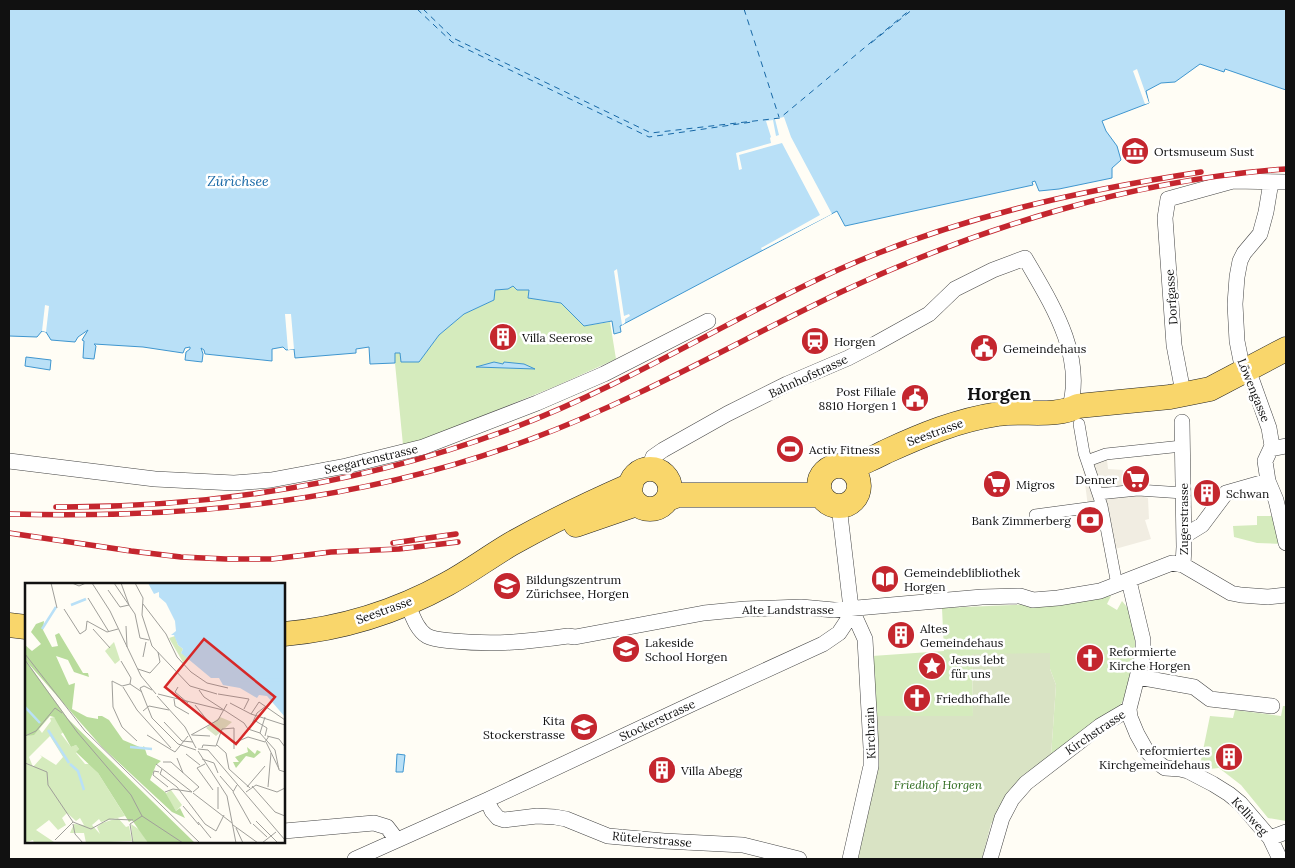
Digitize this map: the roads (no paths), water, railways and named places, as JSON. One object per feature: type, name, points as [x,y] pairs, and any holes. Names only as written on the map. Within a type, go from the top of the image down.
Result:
[{"type":"main road","name":"Seestrasse","points":[[1074,417],[1078,406],[1186,394],[1210,389],[1286,349]]},
{"type":"main road","name":"Seestrasse","points":[[854,475],[875,470],[914,451],[947,438],[1007,424],[1026,413],[1074,417],[1180,408],[1199,401],[1210,389]]},
{"type":"main road","points":[[833,466],[845,466],[854,475],[859,487],[855,498],[845,505],[827,493],[828,469],[833,466]]},
{"type":"main road","name":"Seestrasse","points":[[285,634],[326,629],[378,615],[446,584],[510,545],[584,506],[650,488],[678,495],[827,493]]},
{"type":"main road","points":[[9,626],[25,627]]},
{"type":"street","name":"Dorfgasse","points":[[1186,394],[1182,387],[1174,345],[1165,218],[1168,199],[1233,181],[1279,182]]},
{"type":"street","name":"Löwengasse","points":[[1279,182],[1266,212],[1260,234],[1244,253],[1240,261],[1235,304],[1240,361],[1250,375],[1269,428],[1272,446],[1265,461],[1268,481],[1276,500],[1286,542]]},
{"type":"street","name":"Bahnhofstrasse","points":[[650,488],[653,457],[662,450],[787,384],[848,358],[875,344],[929,314],[956,289],[993,270],[1025,258],[1051,302],[1068,346],[1071,358],[1074,417]]},
{"type":"street","name":"Seegartenstrasse","points":[[9,461],[155,479],[234,482],[270,480],[346,466],[423,447],[537,403],[604,374],[708,321]]},
{"type":"street","points":[[1074,417],[1102,506],[1123,583]]},
{"type":"street","name":"Zugerstrasse","points":[[1182,422],[1183,565],[1231,593],[1241,596],[1268,597],[1286,595]]},
{"type":"street","points":[[1087,460],[1106,454],[1182,446]]},
{"type":"street","points":[[1271,449],[1286,446]]},
{"type":"street","points":[[1184,536],[1202,525],[1226,493],[1268,481]]},
{"type":"street","points":[[1098,494],[1138,490],[1183,493]]},
{"type":"street","points":[[827,493],[851,608]]},
{"type":"street","points":[[1034,515],[1102,506]]},
{"type":"street","name":"Alte Landstrasse","points":[[407,603],[419,628],[426,635],[481,643],[516,644],[584,635],[718,611],[801,607],[834,610],[982,597],[1020,596],[1033,600],[1058,598],[1094,593],[1169,564],[1183,565]]},
{"type":"street","name":"Kirchstrasse","points":[[990,859],[1002,818],[1012,799],[1026,783],[1100,726],[1129,709],[1143,654],[1142,640],[1123,583]]},
{"type":"street","name":"Stockerstrasse","points":[[355,859],[823,644],[839,633],[847,621],[851,608]]},
{"type":"street","name":"Kirchrain","points":[[850,859],[871,766],[865,639],[851,608]]},
{"type":"street","points":[[1138,677],[1194,687],[1210,699],[1272,706]]},
{"type":"street","name":"Kelliweg","points":[[1129,709],[1137,734],[1146,750],[1163,767],[1188,771],[1220,788],[1240,803],[1270,838],[1280,859]]},
{"type":"street","name":"Rütelerstrasse","points":[[487,800],[492,811],[498,818],[504,820],[537,816],[555,817],[566,819],[608,836],[664,842],[743,845],[799,859]]},
{"type":"street","points":[[285,831],[374,823],[391,830],[397,840]]},
{"type":"street","points":[[1270,838],[1286,832]]},
{"type":"water","name":"Zürichsee","points":[[9,9],[1286,9],[1286,90],[1225,69],[1224,72],[1200,64],[1175,82],[1161,83],[1146,91],[1149,103],[1102,121],[1106,131],[1117,146],[1121,160],[1112,168],[1112,178],[1059,189],[1039,191],[1035,181],[1032,182],[1033,185],[845,226],[837,211],[620,326],[621,332],[614,334],[612,321],[584,326],[561,303],[528,298],[529,290],[517,290],[513,286],[508,289],[495,290],[494,300],[464,314],[439,335],[419,362],[401,362],[400,353],[395,353],[395,363],[370,364],[369,347],[356,349],[356,353],[295,358],[294,349],[286,350],[283,347],[272,349],[272,361],[205,354],[201,348],[203,354],[202,362],[185,360],[186,352],[190,347],[185,348],[183,353],[143,347],[94,344],[96,346],[94,359],[83,358],[84,341],[82,340],[88,330],[78,337],[75,342],[51,340],[46,332],[42,331],[37,337],[9,336]]},
{"type":"water","points":[[26,357],[51,360],[50,370],[25,366]]},
{"type":"water","points":[[494,362],[524,364],[535,369],[476,367]]},
{"type":"water","points":[[397,754],[405,755],[403,772],[396,772]]},
{"type":"railway","points":[[9,514],[76,515],[142,513],[274,502],[339,492],[467,461],[531,439],[611,406],[841,292],[948,247],[1003,227],[1058,210],[1171,184],[1286,169]]},
{"type":"railway","points":[[56,507],[173,503],[230,497],[288,488],[402,464],[513,428],[555,411],[637,372],[799,288],[883,251],[927,235],[1017,208],[1108,188],[1201,172]]},
{"type":"railway","points":[[9,533],[181,557],[226,559],[272,559],[331,552],[399,549],[458,542]]},
{"type":"railway","points":[[393,543],[456,534]]},
{"type":"place","name":"Ortsmuseum Sust","points":[[1135,151]]},
{"type":"place","name":"Villa Seerose","points":[[503,337]]},
{"type":"place","name":"Horgen","points":[[815,341]]},
{"type":"place","name":"Gemeindehaus","points":[[984,348]]},
{"type":"place","name":"Post Filiale 8810 Horgen 1","points":[[915,398]]},
{"type":"place","name":"Activ Fitness","points":[[790,449]]},
{"type":"place","name":"Denner","points":[[1136,479]]},
{"type":"place","name":"Migros","points":[[997,484]]},
{"type":"place","name":"Schwan","points":[[1207,493]]},
{"type":"place","name":"Bank Zimmerberg","points":[[1090,520]]},
{"type":"place","name":"Gemeindeblibliothek Horgen","points":[[885,579]]},
{"type":"place","name":"Bildungszentrum Zürichsee, Horgen","points":[[507,586]]},
{"type":"place","name":"Altes Gemeindehaus","points":[[901,635]]},
{"type":"place","name":"Lakeside School Horgen","points":[[626,649]]},
{"type":"place","name":"Reformierte Kirche Horgen","points":[[1090,658]]},
{"type":"place","name":"Jesus lebt für uns","points":[[932,666]]},
{"type":"place","name":"Friedhofhalle","points":[[917,698]]},
{"type":"place","name":"Kita Stockerstrasse","points":[[584,727]]},
{"type":"place","name":"reformiertes Kirchgemeindehaus","points":[[1229,757]]},
{"type":"place","name":"Villa Abegg","points":[[662,770]]},
{"type":"district","name":"Horgen","points":[[999,393]]},
{"type":"park label","name":"Friedhof Horgen","points":[[938,784]]}]
